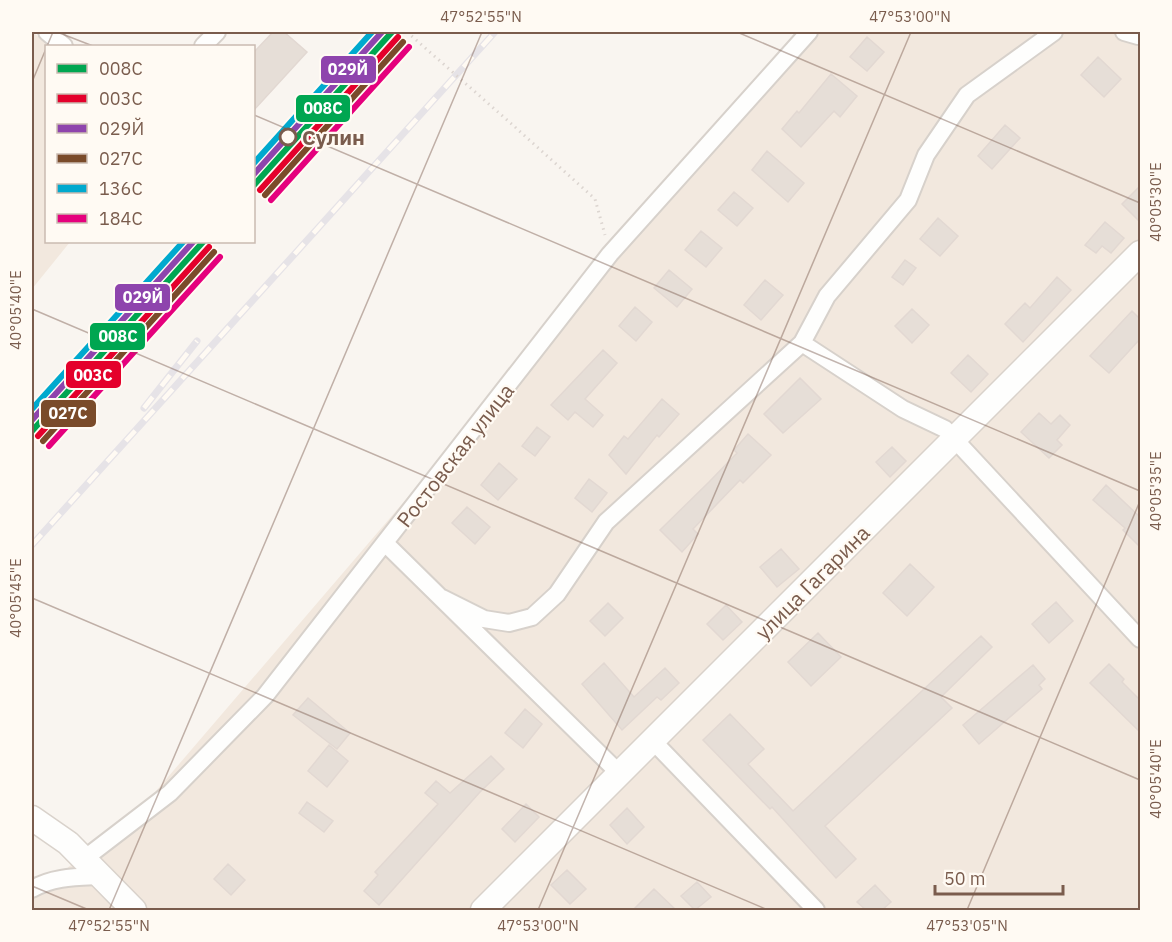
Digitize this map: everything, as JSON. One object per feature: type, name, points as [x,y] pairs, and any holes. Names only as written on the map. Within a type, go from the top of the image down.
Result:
[{"type":"main road","name":"улица Гагарина","points":[[483,910],[1140,253]]},
{"type":"main road","points":[[32,818],[57,834],[134,910]]},
{"type":"street","points":[[47,32],[63,45]]},
{"type":"street","points":[[204,45],[217,32]]},
{"type":"street","name":"Ростовская улица","points":[[91,868],[209,755],[265,696],[386,544],[610,254],[809,32]]},
{"type":"street","points":[[442,598],[484,619],[509,623],[532,617],[557,594],[606,522],[802,343],[827,296],[908,200],[926,155],[967,95],[1054,32]]},
{"type":"street","points":[[802,343],[903,409],[945,429],[1140,639]]},
{"type":"street","points":[[386,544],[619,773]]},
{"type":"street","points":[[652,740],[816,910]]},
{"type":"street","points":[[32,889],[42,883],[66,878],[91,868]]},
{"type":"path","points":[[407,32],[595,199],[610,254]]},
{"type":"shaded area","points":[[32,32],[50,45],[45,45],[45,243],[69,243],[32,289]]},
{"type":"shaded area","points":[[812,32],[1140,32],[1140,910],[32,910],[32,897],[144,805],[588,287]]},
{"type":"building","name":"Сулин","points":[[273,32],[284,32],[307,52],[255,109],[255,51]]},
{"type":"building","points":[[867,37],[884,52],[867,71],[850,57]]},
{"type":"building","points":[[1098,57],[1121,79],[1104,97],[1081,75]]},
{"type":"building","points":[[831,74],[857,96],[840,117],[834,111],[801,147],[782,129],[797,111],[799,113]]},
{"type":"building","points":[[1005,125],[1020,138],[992,169],[978,156]]},
{"type":"building","points":[[767,151],[804,183],[788,202],[752,170]]},
{"type":"building","points":[[1140,186],[1140,222],[1122,204]]},
{"type":"building","points":[[734,192],[753,208],[737,226],[718,210]]},
{"type":"building","points":[[938,218],[958,236],[940,256],[920,239]]},
{"type":"building","points":[[1105,222],[1124,238],[1111,253],[1102,246],[1096,253],[1085,245]]},
{"type":"building","points":[[701,231],[722,248],[706,267],[685,250]]},
{"type":"building","points":[[905,260],[916,268],[903,285],[892,277]]},
{"type":"building","points":[[669,270],[692,289],[677,307],[654,288]]},
{"type":"building","points":[[1057,277],[1071,290],[1023,342],[1005,324],[1025,303],[1030,308]]},
{"type":"building","points":[[765,280],[783,295],[761,320],[744,305]]},
{"type":"building","points":[[635,307],[652,322],[636,341],[619,326]]},
{"type":"building","points":[[912,309],[929,325],[912,343],[895,326]]},
{"type":"building","points":[[1132,311],[1140,319],[1140,339],[1109,373],[1090,356]]},
{"type":"building","points":[[603,350],[617,363],[585,399],[603,415],[593,427],[575,412],[568,420],[551,405]]},
{"type":"building","points":[[968,355],[988,374],[971,392],[951,373]]},
{"type":"building","points":[[800,378],[821,399],[783,433],[764,414]]},
{"type":"building","points":[[662,399],[679,414],[659,437],[657,435],[626,474],[609,455],[624,436],[628,439]]},
{"type":"building","points":[[1039,413],[1051,424],[1060,415],[1070,425],[1057,440],[1062,445],[1049,458],[1021,432]]},
{"type":"building","points":[[537,427],[550,437],[535,456],[522,446]]},
{"type":"building","points":[[748,434],[771,455],[743,483],[740,480],[693,529],[698,534],[682,552],[660,530],[737,453],[734,450]]},
{"type":"building","points":[[892,447],[906,461],[890,477],[876,462]]},
{"type":"building","points":[[499,463],[517,479],[498,500],[481,485]]},
{"type":"building","points":[[589,479],[607,493],[592,512],[575,498]]},
{"type":"building","points":[[1106,485],[1140,517],[1140,547],[1123,530],[1125,528],[1093,500]]},
{"type":"building","points":[[467,507],[490,527],[475,544],[452,523]]},
{"type":"building","points":[[781,549],[799,569],[777,587],[760,567]]},
{"type":"building","points":[[910,564],[934,587],[907,616],[883,593]]},
{"type":"building","points":[[1056,602],[1073,621],[1049,643],[1032,624]]},
{"type":"building","points":[[608,603],[623,618],[605,636],[590,621]]},
{"type":"building","points":[[726,605],[742,622],[723,640],[707,624]]},
{"type":"building","points":[[818,633],[841,657],[811,686],[788,662]]},
{"type":"building","points":[[981,636],[992,647],[941,697],[952,708],[825,826],[856,859],[836,878],[772,807],[770,809],[703,740],[730,714],[764,749],[748,764],[793,811]]},
{"type":"building","points":[[604,663],[634,697],[665,668],[679,683],[661,700],[657,697],[622,730],[582,684]]},
{"type":"building","points":[[1109,664],[1124,679],[1122,682],[1140,700],[1140,732],[1090,683]]},
{"type":"building","points":[[1033,665],[1045,679],[1039,685],[1042,689],[979,744],[963,725]]},
{"type":"building","points":[[308,698],[350,733],[337,749],[293,715]]},
{"type":"building","points":[[525,709],[542,724],[523,748],[505,733]]},
{"type":"building","points":[[329,745],[348,761],[327,787],[308,771]]},
{"type":"building","points":[[491,756],[504,769],[480,792],[379,905],[364,891],[378,875],[375,872],[438,804],[425,793],[436,781],[450,793]]},
{"type":"building","points":[[307,802],[333,821],[324,832],[299,813]]},
{"type":"building","points":[[526,804],[539,817],[515,842],[502,829]]},
{"type":"building","points":[[627,808],[644,827],[627,844],[610,825]]},
{"type":"building","points":[[228,864],[245,880],[231,895],[214,879]]},
{"type":"building","points":[[567,870],[586,889],[570,904],[551,885]]},
{"type":"building","points":[[697,882],[711,897],[695,910],[681,896]]},
{"type":"building","points":[[875,885],[891,902],[882,910],[866,910],[857,902]]},
{"type":"building","points":[[654,889],[676,910],[633,910]]},
{"type":"railway","points":[[32,545],[495,32]]},
{"type":"railway","points":[[144,408],[197,341]]},
{"type":"transit line","name":"136С","points":[[255,162],[372,32]]},
{"type":"transit line","name":"029Й","points":[[255,173],[382,32]]},
{"type":"transit line","name":"008С","points":[[255,184],[392,32]]},
{"type":"transit line","name":"003С","points":[[260,190],[398,37]]},
{"type":"transit line","name":"027С","points":[[265,195],[403,42]]},
{"type":"transit line","name":"184С","points":[[271,200],[409,47]]},
{"type":"transit line","name":"136С","points":[[32,409],[182,243]]},
{"type":"transit line","name":"029Й","points":[[32,420],[192,243]]},
{"type":"transit line","name":"008С","points":[[32,431],[202,243]]},
{"type":"transit line","name":"003С","points":[[38,436],[209,247]]},
{"type":"transit line","name":"027С","points":[[43,441],[214,252]]},
{"type":"transit line","name":"184С","points":[[49,446],[220,257]]},
{"type":"place","name":"Сулин","points":[[288,137]]}]
